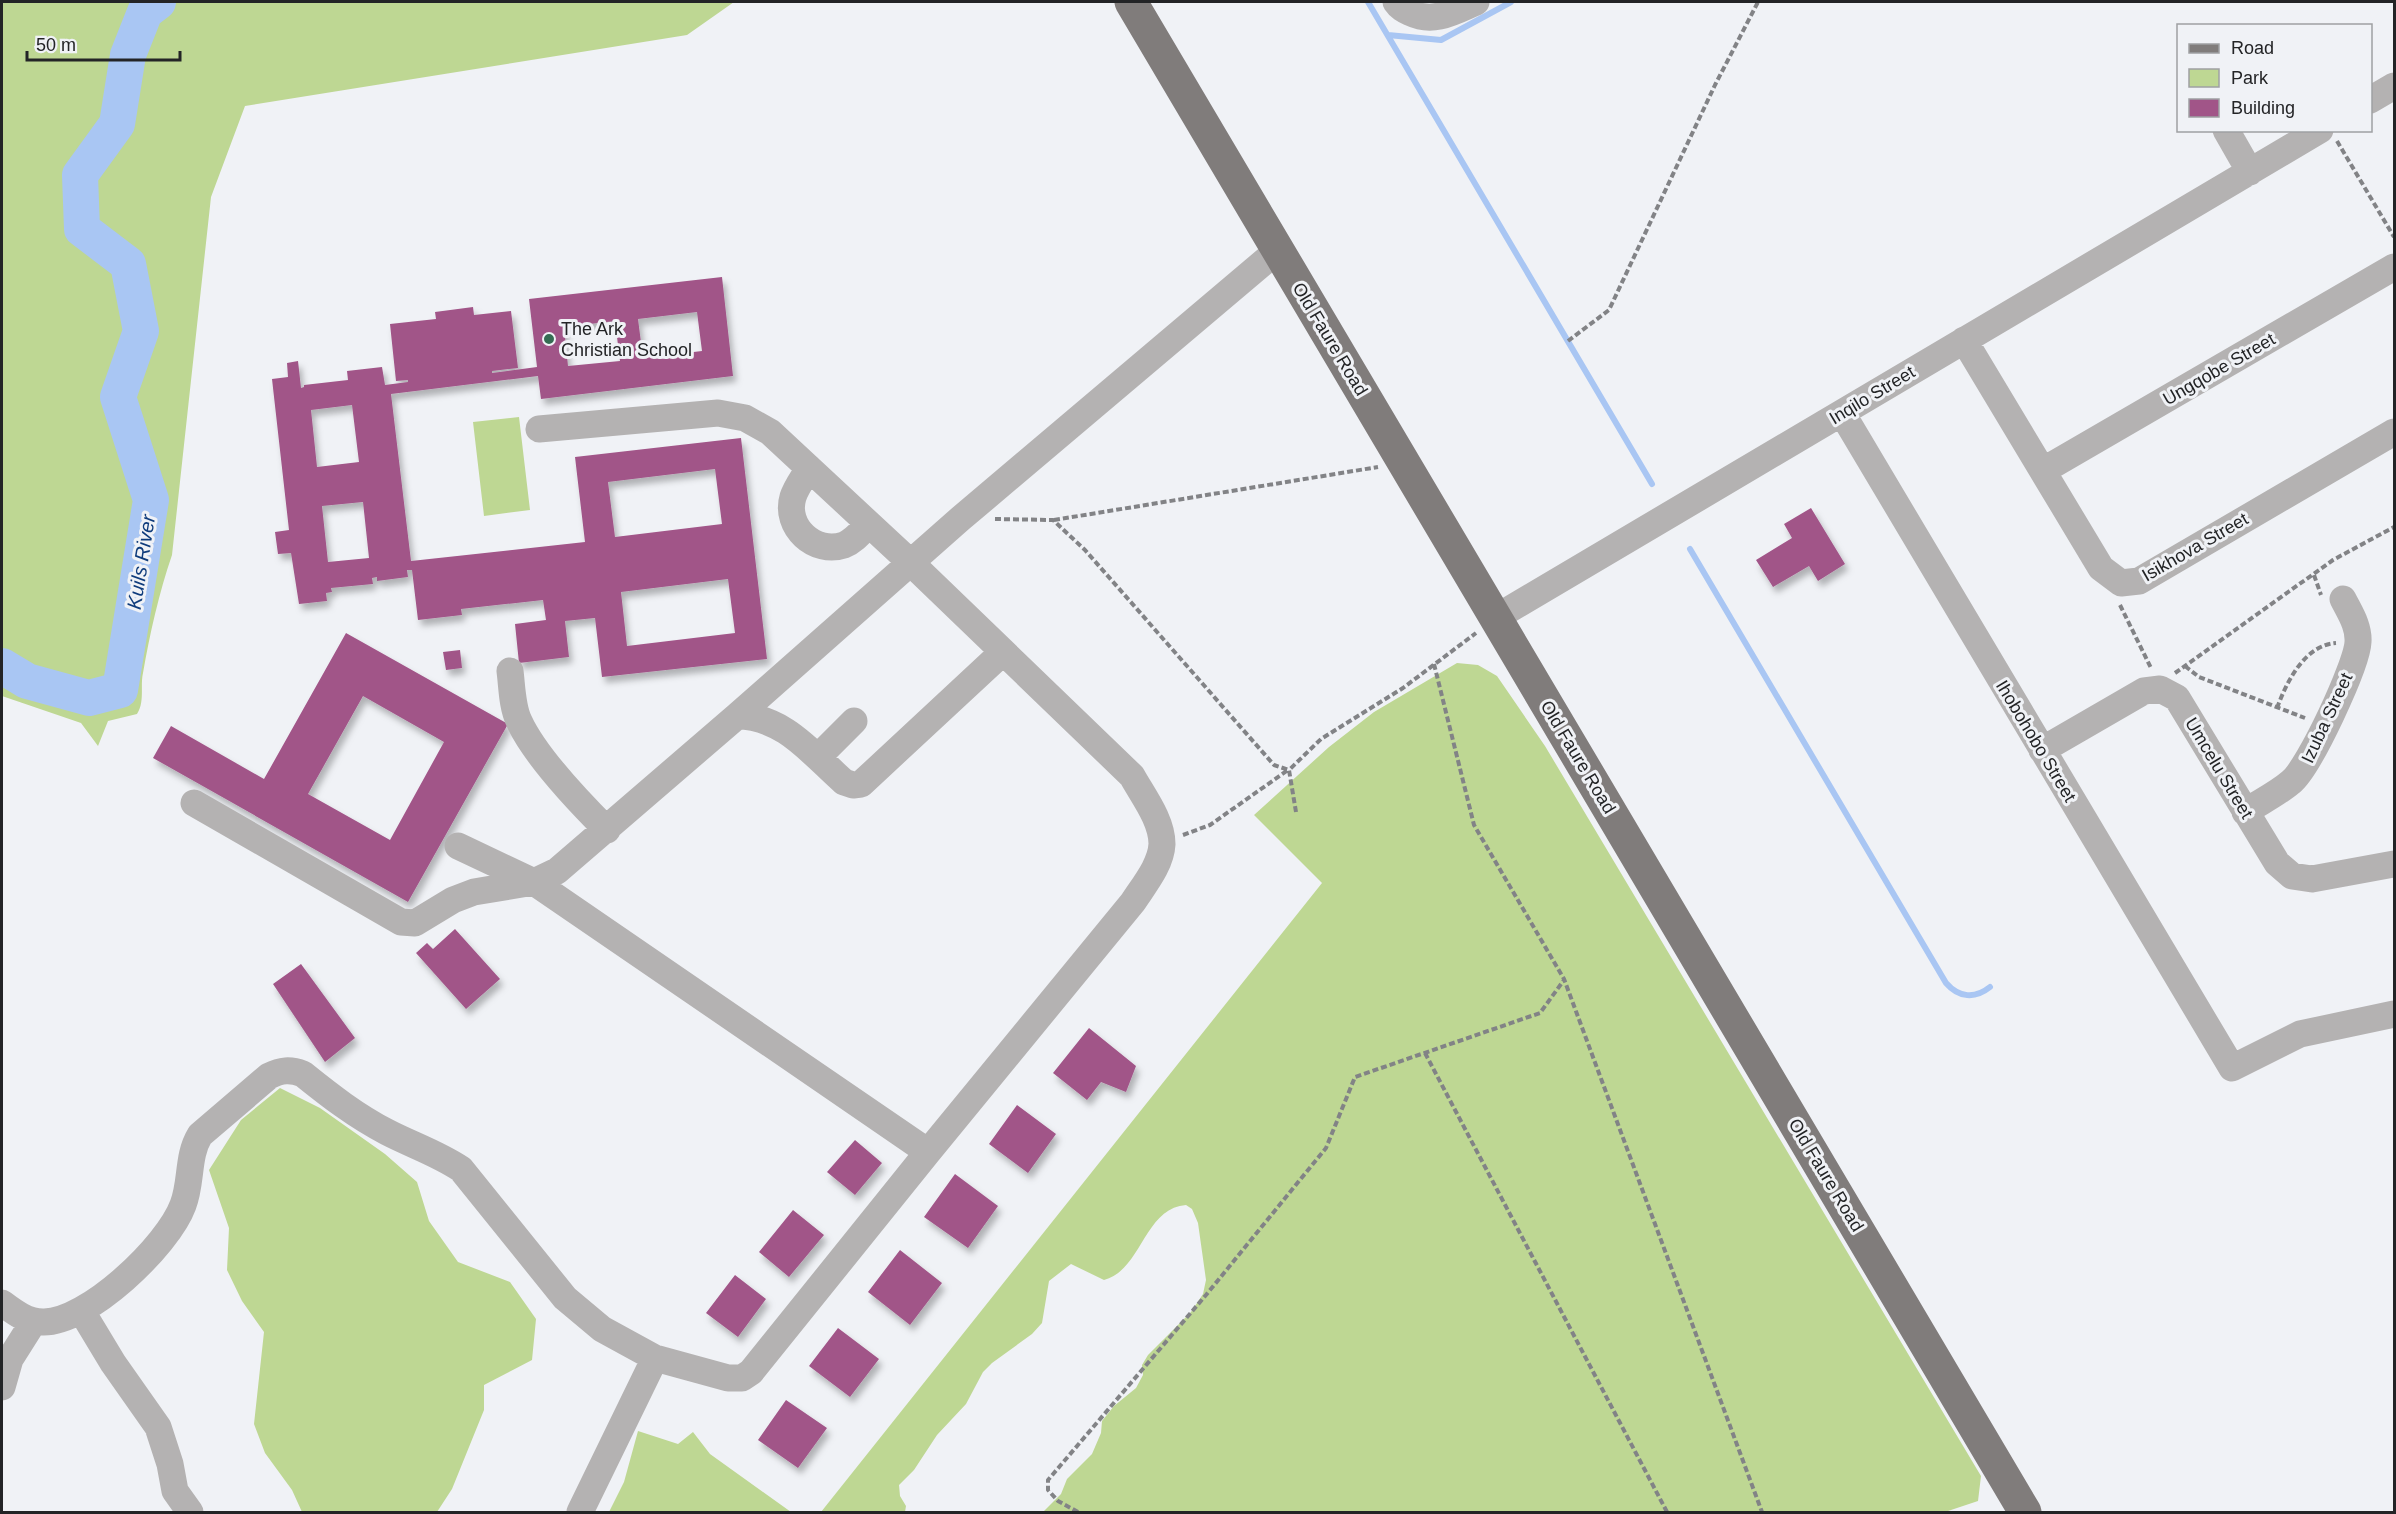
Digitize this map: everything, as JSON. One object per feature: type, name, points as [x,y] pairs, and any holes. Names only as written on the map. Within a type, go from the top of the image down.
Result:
[{"type":"main road","name":"Old Faure Road","points":[[1131,2],[2025,1512]]},
{"type":"street","points":[[1396,2],[1400,8],[1421,18],[1444,16],[1476,2]]},
{"type":"street","points":[[2372,99],[2394,86]]},
{"type":"street","points":[[2227,132],[2250,172]]},
{"type":"street","name":"Inqilo Street","points":[[1495,618],[2250,172],[2328,136]]},
{"type":"street","points":[[194,803],[401,922],[415,923],[453,900],[474,892],[534,882],[557,871],[767,690],[910,562],[1278,250]]},
{"type":"street","name":"Ungqobe Street","points":[[2044,470],[2394,267]]},
{"type":"street","name":"Isikhova Street","points":[[1964,340],[2101,568],[2121,583],[2139,581],[2394,432]]},
{"type":"street","points":[[2,1303],[34,1321],[45,1322],[64,1318],[81,1310],[110,1291],[160,1244],[183,1207],[193,1146],[200,1135],[269,1076],[278,1071],[293,1070],[303,1074],[360,1117],[443,1157],[461,1169],[565,1298],[602,1329],[655,1358],[728,1378],[742,1378],[751,1371],[1133,902],[1156,865],[1162,844],[1156,819],[1132,776],[910,562],[765,427],[745,417],[718,413],[538,429]]},
{"type":"street","name":"Ihobohobo Street","points":[[1842,413],[2232,1068],[2300,1034],[2394,1014]]},
{"type":"street","points":[[809,468],[793,496],[792,506],[795,525],[805,538],[820,546],[836,547],[852,542],[869,524]]},
{"type":"street","name":"Izuba Street","points":[[2245,812],[2292,782],[2305,767],[2325,726],[2355,659],[2358,642],[2357,628],[2343,599]]},
{"type":"street","points":[[737,716],[750,716],[776,725],[793,735],[844,782],[853,785],[861,784],[1003,652]]},
{"type":"street","points":[[510,671],[518,719],[522,726],[537,749],[580,803],[607,830]]},
{"type":"street","points":[[2042,750],[2144,691],[2161,686]]},
{"type":"street","name":"Umcelu Street","points":[[2161,686],[2177,698],[2277,863],[2292,876],[2312,879],[2394,864]]},
{"type":"street","points":[[767,690],[768,703],[776,725]]},
{"type":"street","points":[[818,758],[854,721]]},
{"type":"street","points":[[458,846],[534,882],[928,1152]]},
{"type":"street","points":[[81,1310],[113,1363],[158,1427],[170,1464],[175,1491],[190,1512]]},
{"type":"street","points":[[2,1387],[10,1359],[34,1321]]},
{"type":"street","points":[[580,1512],[655,1358]]},
{"type":"path","points":[[1568,341],[1609,310],[1715,85],[1758,2]]},
{"type":"path","points":[[2328,136],[2394,237]]},
{"type":"path","points":[[960,519],[1053,520],[1404,463]]},
{"type":"path","points":[[1053,520],[1085,550],[1274,765],[1289,770]]},
{"type":"path","points":[[2121,583],[2120,607],[2161,686],[2185,666],[2333,560],[2394,527]]},
{"type":"path","points":[[1162,844],[1210,825],[1289,770],[1321,739],[1403,688],[1495,618]]},
{"type":"path","points":[[2277,708],[2284,690],[2314,650],[2328,643],[2343,642]]},
{"type":"path","points":[[1434,664],[1474,825],[1564,979],[1762,1512]]},
{"type":"path","points":[[2185,666],[2199,677],[2325,726]]},
{"type":"path","points":[[1289,770],[1296,812]]},
{"type":"path","points":[[1078,1512],[1058,1502],[1048,1490],[1048,1480],[1206,1295],[1326,1148],[1355,1077],[1540,1013],[1564,979]]},
{"type":"path","points":[[1425,1053],[1667,1512]]},
{"type":"green space","points":[[2,2],[734,2],[687,35],[245,106],[211,197],[172,555],[149,643],[142,678],[141,704],[137,714],[108,721],[98,746],[81,723],[2,696]]},
{"type":"green space","points":[[519,417],[530,510],[484,516],[473,422]]},
{"type":"green space","points":[[1457,663],[1478,665],[1497,676],[1545,746],[1981,1476],[1978,1501],[1945,1512],[1043,1512],[1061,1494],[1067,1479],[1092,1454],[1101,1433],[1102,1421],[1114,1406],[1136,1388],[1143,1375],[1142,1365],[1148,1355],[1191,1312],[1203,1294],[1206,1280],[1198,1223],[1192,1209],[1186,1205],[1172,1209],[1161,1217],[1136,1253],[1117,1274],[1104,1280],[1071,1264],[1049,1281],[1042,1323],[1032,1334],[983,1372],[966,1404],[937,1435],[914,1470],[899,1485],[900,1496],[906,1506],[905,1512],[821,1512],[1322,883],[1254,815],[1329,747],[1374,712]]},
{"type":"green space","points":[[280,1088],[320,1108],[385,1154],[417,1182],[429,1221],[458,1262],[510,1282],[536,1319],[532,1360],[484,1385],[484,1410],[452,1489],[437,1512],[302,1512],[292,1490],[265,1453],[254,1424],[264,1332],[242,1301],[227,1270],[229,1228],[209,1170],[241,1120]]},
{"type":"green space","points":[[638,1431],[678,1444],[693,1432],[710,1454],[791,1512],[609,1512],[624,1482]]},
{"type":"building","points":[[722,277],[733,376],[541,399],[538,376],[391,394],[411,561],[585,542],[575,457],[741,438],[767,659],[602,677],[595,618],[565,621],[569,657],[519,663],[515,624],[546,620],[543,600],[461,609],[462,615],[418,620],[412,570],[407,570],[408,577],[377,581],[377,577],[372,578],[373,584],[331,588],[332,592],[326,593],[327,601],[299,604],[291,553],[278,554],[275,532],[289,530],[272,379],[288,377],[287,363],[298,361],[301,388],[304,385],[348,380],[347,371],[382,367],[385,385],[408,382],[408,380],[396,381],[390,324],[436,319],[435,312],[473,307],[474,315],[511,311],[518,368],[492,371],[492,373],[537,367],[529,299]],"holes":[[[697,312],[702,351],[643,358],[638,319]],[[615,321],[620,361],[568,366],[564,327]],[[352,405],[359,462],[317,467],[311,410]],[[715,469],[722,524],[615,537],[608,482]],[[363,502],[369,558],[328,562],[322,506]],[[728,579],[735,633],[627,646],[621,592]]]},
{"type":"building","points":[[1811,508],[1845,564],[1818,581],[1809,566],[1773,587],[1756,560],[1792,538],[1784,524]]},
{"type":"building","points":[[346,633],[508,724],[408,902],[153,758],[171,726],[264,779]],"holes":[[[363,696],[444,742],[390,840],[308,794]]]},
{"type":"building","points":[[460,650],[462,668],[446,670],[443,652]]},
{"type":"building","points":[[455,929],[500,979],[466,1009],[416,953],[427,943],[433,949]]},
{"type":"building","points":[[301,964],[355,1038],[325,1062],[273,984]]},
{"type":"building","points":[[1089,1028],[1136,1066],[1126,1092],[1101,1082],[1087,1100],[1053,1073]]},
{"type":"building","points":[[1017,1105],[1056,1134],[1028,1173],[989,1144]]},
{"type":"building","points":[[855,1140],[882,1163],[855,1195],[827,1172]]},
{"type":"building","points":[[955,1174],[998,1206],[968,1248],[924,1217]]},
{"type":"building","points":[[793,1210],[824,1235],[789,1277],[759,1252]]},
{"type":"building","points":[[900,1250],[942,1283],[910,1325],[868,1292]]},
{"type":"building","points":[[735,1275],[766,1299],[738,1337],[706,1313]]},
{"type":"building","points":[[838,1328],[879,1359],[850,1397],[809,1366]]},
{"type":"building","points":[[786,1400],[827,1428],[798,1468],[758,1440]]},
{"type":"waterway","name":"Kuils River","points":[[2,666],[27,681],[89,698],[120,690],[151,500],[118,397],[141,331],[128,264],[82,229],[80,175],[117,124],[128,55],[145,12],[158,2]]},
{"type":"waterway","points":[[1368,2],[1652,484]]},
{"type":"waterway","points":[[1388,35],[1441,40],[1511,2]]},
{"type":"waterway","points":[[1690,549],[1946,983],[1956,992],[1967,995],[1979,994],[1990,987]]},
{"type":"place","name":"The Ark Christian School","points":[[549,339]]}]
